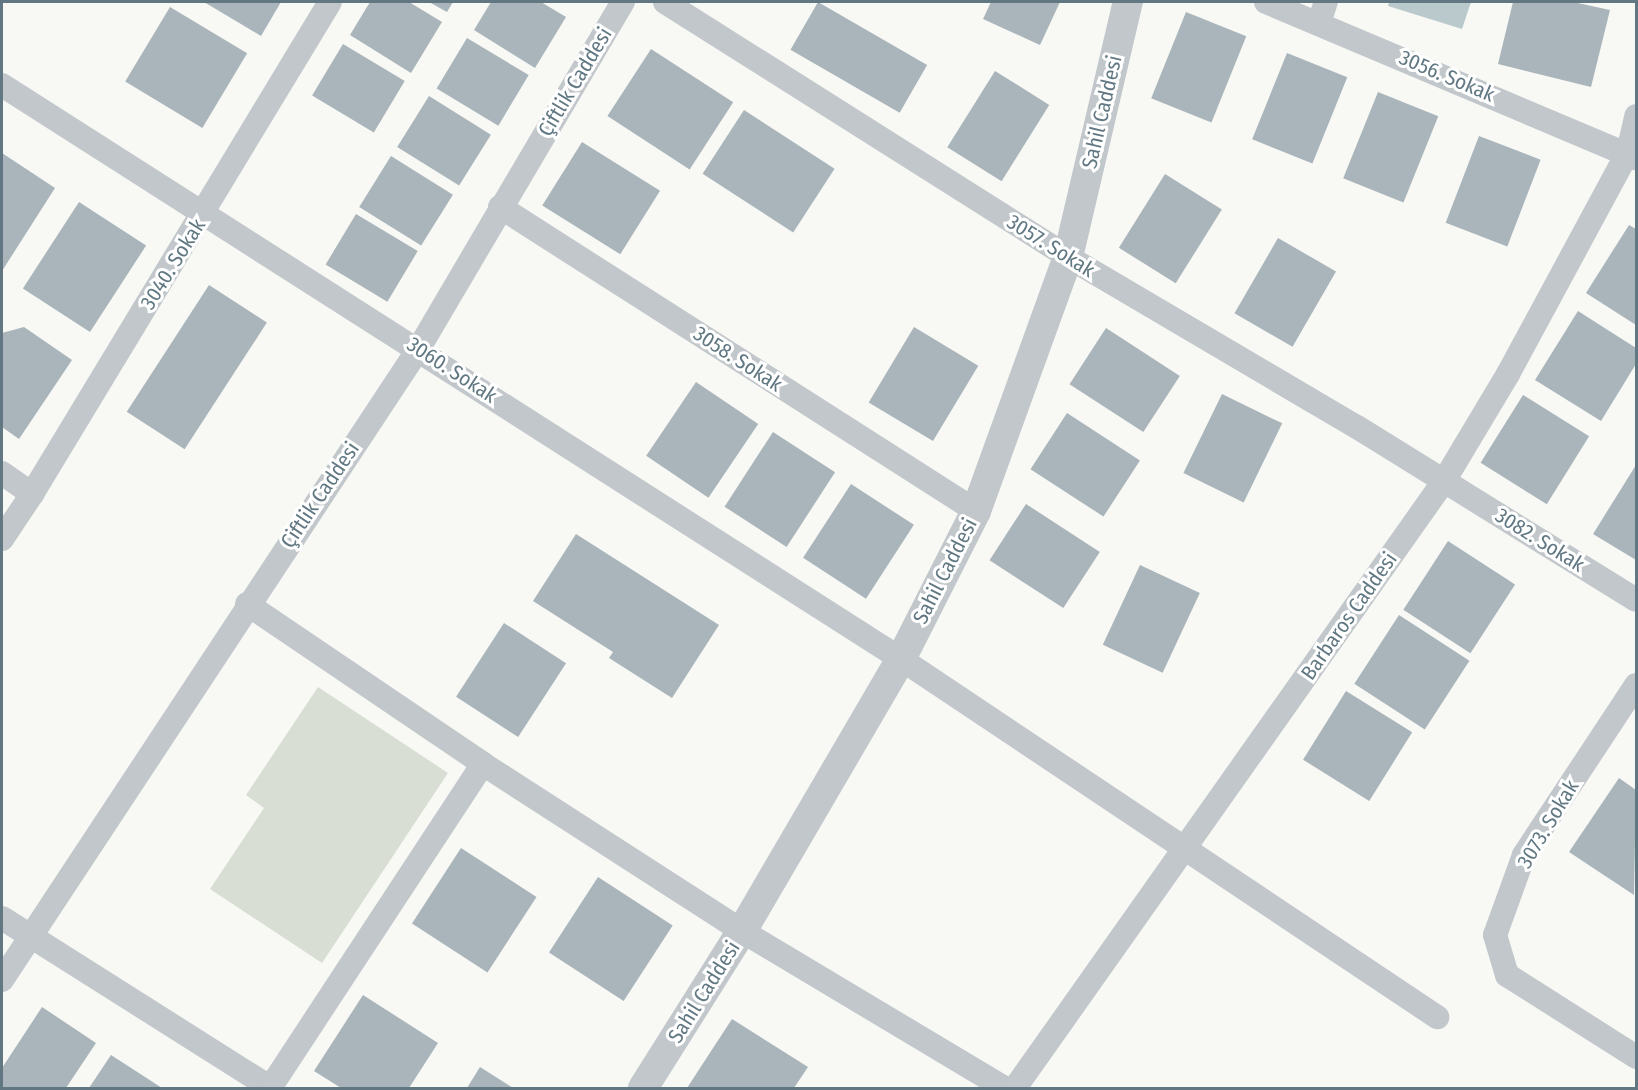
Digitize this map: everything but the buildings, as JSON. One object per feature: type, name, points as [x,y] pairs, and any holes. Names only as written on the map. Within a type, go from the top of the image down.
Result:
[{"type":"street","name":"3040. Sokak","points":[[2,539],[204,213],[330,2]]},
{"type":"street","name":"Çiftlik Caddesi","points":[[2,980],[247,604],[419,348],[500,207],[623,2]]},
{"type":"street","name":"3057. Sokak","points":[[665,2],[1068,257],[1444,481]]},
{"type":"street","name":"Sahil Caddesi","points":[[644,1089],[742,931],[901,659],[975,510],[1068,257],[1128,2]]},
{"type":"street","name":"3056. Sokak","points":[[1266,2],[1322,12],[1632,155]]},
{"type":"street","name":"3060. Sokak","points":[[2,85],[419,348],[901,659],[1437,1017]]},
{"type":"street","name":"Barbaros Caddesi","points":[[1015,1089],[1444,481],[1508,374],[1632,155],[1636,116]]},
{"type":"street","name":"3058. Sokak","points":[[500,207],[975,510]]},
{"type":"street","points":[[2,474],[32,494]]},
{"type":"street","name":"3082. Sokak","points":[[1444,481],[1636,600]]},
{"type":"street","points":[[247,604],[483,764],[742,931],[1004,1089]]},
{"type":"street","name":"3073. Sokak","points":[[1636,685],[1524,855],[1495,935],[1507,975],[1636,1057]]},
{"type":"street","points":[[2,918],[270,1088],[483,764]]},
{"type":"shaded area","points":[[1389,2],[1471,2],[1462,29],[1388,6]]},
{"type":"shaded area","points":[[318,687],[448,773],[322,963],[210,889],[264,808],[246,795]]}]
